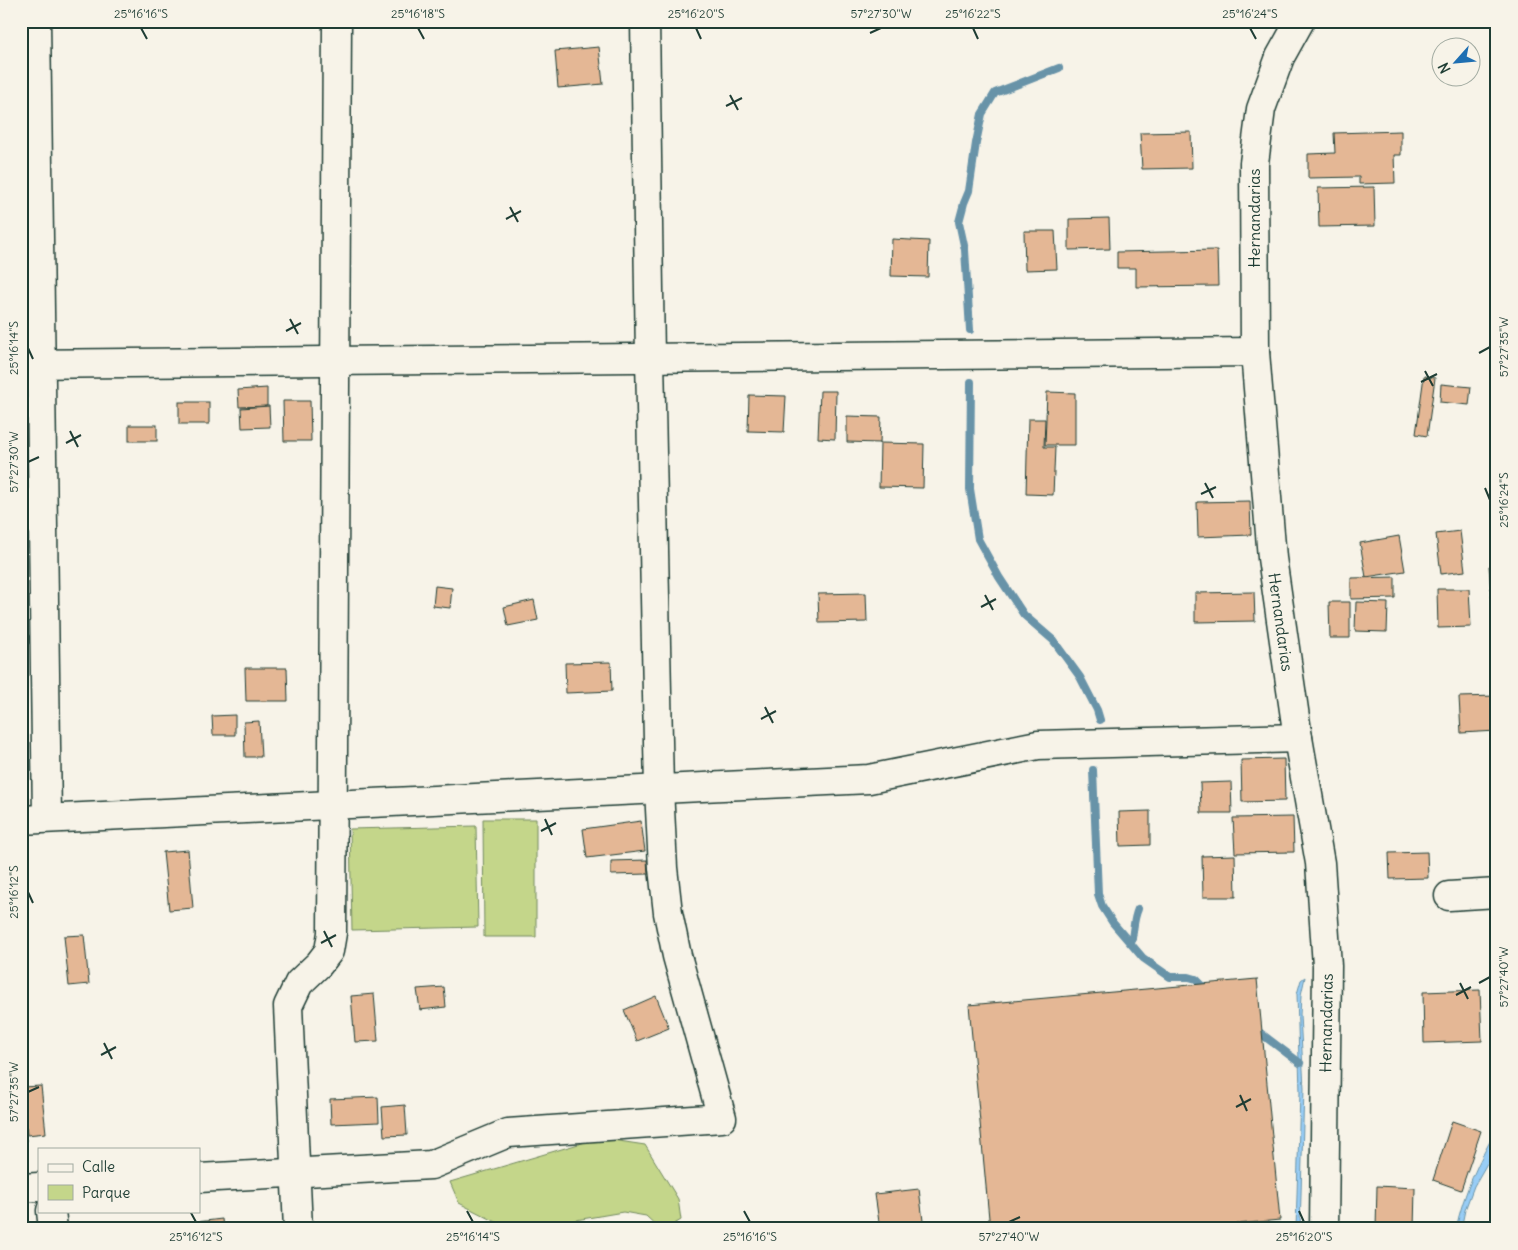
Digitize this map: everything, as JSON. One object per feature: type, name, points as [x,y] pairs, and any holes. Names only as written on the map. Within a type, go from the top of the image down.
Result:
[{"type":"street","points":[[36,21],[31,364],[34,819],[869,779],[1038,745],[1298,738]]},
{"type":"street","points":[[298,1229],[288,1006],[299,983],[319,964],[329,951],[332,933],[337,21]]},
{"type":"street","points":[[200,1178],[431,1164],[508,1132],[722,1118],[677,956],[668,913],[663,868],[659,789],[645,21]]},
{"type":"street","name":"Hernandarias","points":[[1300,21],[1280,57],[1261,109],[1254,163],[1255,352],[1272,558],[1298,738],[1320,863],[1327,966],[1324,1229]]},
{"type":"street","points":[[31,364],[1255,352]]},
{"type":"street","points":[[1449,896],[1497,893]]},
{"type":"street","points":[[21,1188],[38,1187]]},
{"type":"street","points":[[51,1212],[53,1229]]},
{"type":"green space","points":[[483,819],[536,819],[536,937],[484,937]]},
{"type":"green space","points":[[476,826],[478,927],[352,930],[350,829]]},
{"type":"green space","points":[[599,1138],[645,1145],[678,1199],[681,1220],[666,1229],[660,1229],[646,1216],[623,1212],[523,1229],[510,1229],[459,1203],[450,1182]]},
{"type":"water","points":[[1305,977],[1301,995],[1300,1015],[1304,1088],[1300,1229],[1296,1229],[1300,1092],[1297,994],[1301,980]]},
{"type":"water","points":[[1497,1129],[1497,1146],[1474,1186],[1465,1210],[1461,1229],[1456,1229],[1472,1178]]},
{"type":"building","points":[[599,47],[603,84],[558,88],[555,51]]},
{"type":"building","points":[[1401,131],[1401,155],[1394,155],[1395,183],[1359,184],[1359,177],[1308,178],[1308,154],[1335,153],[1334,133]]},
{"type":"building","points":[[1191,132],[1192,168],[1142,169],[1140,133]]},
{"type":"building","points":[[1374,187],[1375,226],[1319,227],[1318,188]]},
{"type":"building","points":[[1109,218],[1110,249],[1069,250],[1069,219]]},
{"type":"building","points":[[1024,231],[1055,231],[1057,269],[1025,270]]},
{"type":"building","points":[[892,239],[929,241],[928,277],[891,276]]},
{"type":"building","points":[[1217,250],[1218,286],[1136,287],[1136,268],[1117,268],[1117,252]]},
{"type":"building","points":[[1424,376],[1435,378],[1427,436],[1416,434]]},
{"type":"building","points":[[1441,384],[1471,387],[1469,405],[1440,402]]},
{"type":"building","points":[[267,388],[267,406],[239,407],[238,390]]},
{"type":"building","points":[[820,391],[836,391],[835,439],[818,438]]},
{"type":"building","points":[[1047,392],[1075,393],[1075,445],[1045,445]]},
{"type":"building","points":[[749,395],[786,396],[784,432],[748,431]]},
{"type":"building","points":[[283,401],[310,401],[311,441],[284,441]]},
{"type":"building","points":[[179,402],[209,402],[209,424],[179,424]]},
{"type":"building","points":[[269,406],[270,427],[242,428],[241,408]]},
{"type":"building","points":[[847,416],[881,417],[880,443],[847,442]]},
{"type":"building","points":[[1028,419],[1045,419],[1044,447],[1055,447],[1053,495],[1026,494]]},
{"type":"building","points":[[129,425],[157,425],[157,441],[129,441]]},
{"type":"building","points":[[880,443],[924,444],[923,488],[879,487]]},
{"type":"building","points":[[1250,501],[1251,535],[1198,537],[1197,502]]},
{"type":"building","points":[[1460,531],[1465,571],[1441,574],[1436,534]]},
{"type":"building","points":[[1399,536],[1405,571],[1366,577],[1360,543]]},
{"type":"building","points":[[1489,566],[1497,566],[1497,620],[1493,620]]},
{"type":"building","points":[[1395,577],[1395,598],[1351,599],[1351,578]]},
{"type":"building","points":[[435,586],[452,588],[450,608],[433,606]]},
{"type":"building","points":[[1437,589],[1469,589],[1471,627],[1438,628]]},
{"type":"building","points":[[1254,592],[1255,621],[1195,622],[1195,593]]},
{"type":"building","points":[[866,593],[867,622],[819,623],[818,594]]},
{"type":"building","points":[[534,600],[538,620],[508,626],[504,607]]},
{"type":"building","points":[[1329,602],[1350,602],[1350,638],[1330,638]]},
{"type":"building","points":[[1356,602],[1388,603],[1387,632],[1355,631]]},
{"type":"building","points":[[611,662],[612,691],[566,693],[565,663]]},
{"type":"building","points":[[245,668],[287,668],[288,701],[246,701]]},
{"type":"building","points":[[1497,696],[1497,731],[1461,733],[1459,697]]},
{"type":"building","points":[[235,715],[235,735],[213,735],[212,716]]},
{"type":"building","points":[[259,721],[261,757],[245,757],[244,722]]},
{"type":"building","points":[[1284,759],[1285,801],[1242,802],[1241,760]]},
{"type":"building","points":[[1231,782],[1232,813],[1201,813],[1200,783]]},
{"type":"building","points":[[1150,811],[1150,845],[1120,846],[1119,812]]},
{"type":"building","points":[[1293,817],[1294,852],[1235,853],[1233,818]]},
{"type":"building","points":[[641,821],[645,851],[587,858],[583,829]]},
{"type":"building","points":[[188,850],[193,908],[169,910],[163,852]]},
{"type":"building","points":[[1427,852],[1428,878],[1390,879],[1389,853]]},
{"type":"building","points":[[1235,855],[1236,897],[1203,897],[1202,856]]},
{"type":"building","points":[[647,860],[648,874],[611,875],[611,861]]},
{"type":"building","points":[[84,935],[89,984],[69,986],[64,936]]},
{"type":"building","points":[[1257,979],[1280,1220],[1183,1229],[990,1229],[969,1005]]},
{"type":"building","points":[[444,987],[446,1007],[420,1010],[417,989]]},
{"type":"building","points":[[1480,990],[1482,1041],[1424,1043],[1423,992]]},
{"type":"building","points":[[374,994],[378,1041],[355,1042],[351,996]]},
{"type":"building","points":[[656,996],[669,1028],[637,1041],[624,1010]]},
{"type":"building","points":[[41,1086],[46,1133],[27,1135],[23,1087]]},
{"type":"building","points":[[378,1097],[379,1122],[331,1124],[330,1099]]},
{"type":"building","points":[[405,1105],[407,1135],[384,1136],[382,1107]]},
{"type":"building","points":[[1452,1121],[1481,1131],[1461,1190],[1433,1180]]},
{"type":"building","points":[[26,1139],[27,1158],[21,1158],[21,1140]]},
{"type":"building","points":[[1377,1186],[1415,1188],[1414,1229],[1376,1229]]},
{"type":"building","points":[[919,1189],[924,1229],[880,1229],[875,1194]]},
{"type":"building","points":[[222,1219],[223,1229],[197,1229],[197,1222]]},
{"type":"waterway","points":[[970,330],[965,250],[959,222],[969,191],[982,114],[995,93],[1059,68]]},
{"type":"waterway","points":[[971,382],[970,489],[978,539],[999,577],[1024,615],[1053,640],[1080,677],[1100,720]]},
{"type":"waterway","points":[[1093,770],[1098,894],[1102,906],[1113,923],[1143,958],[1170,977],[1196,979],[1207,990]]},
{"type":"waterway","points":[[1131,943],[1138,909]]},
{"type":"waterway","points":[[1255,1029],[1300,1063]]}]
